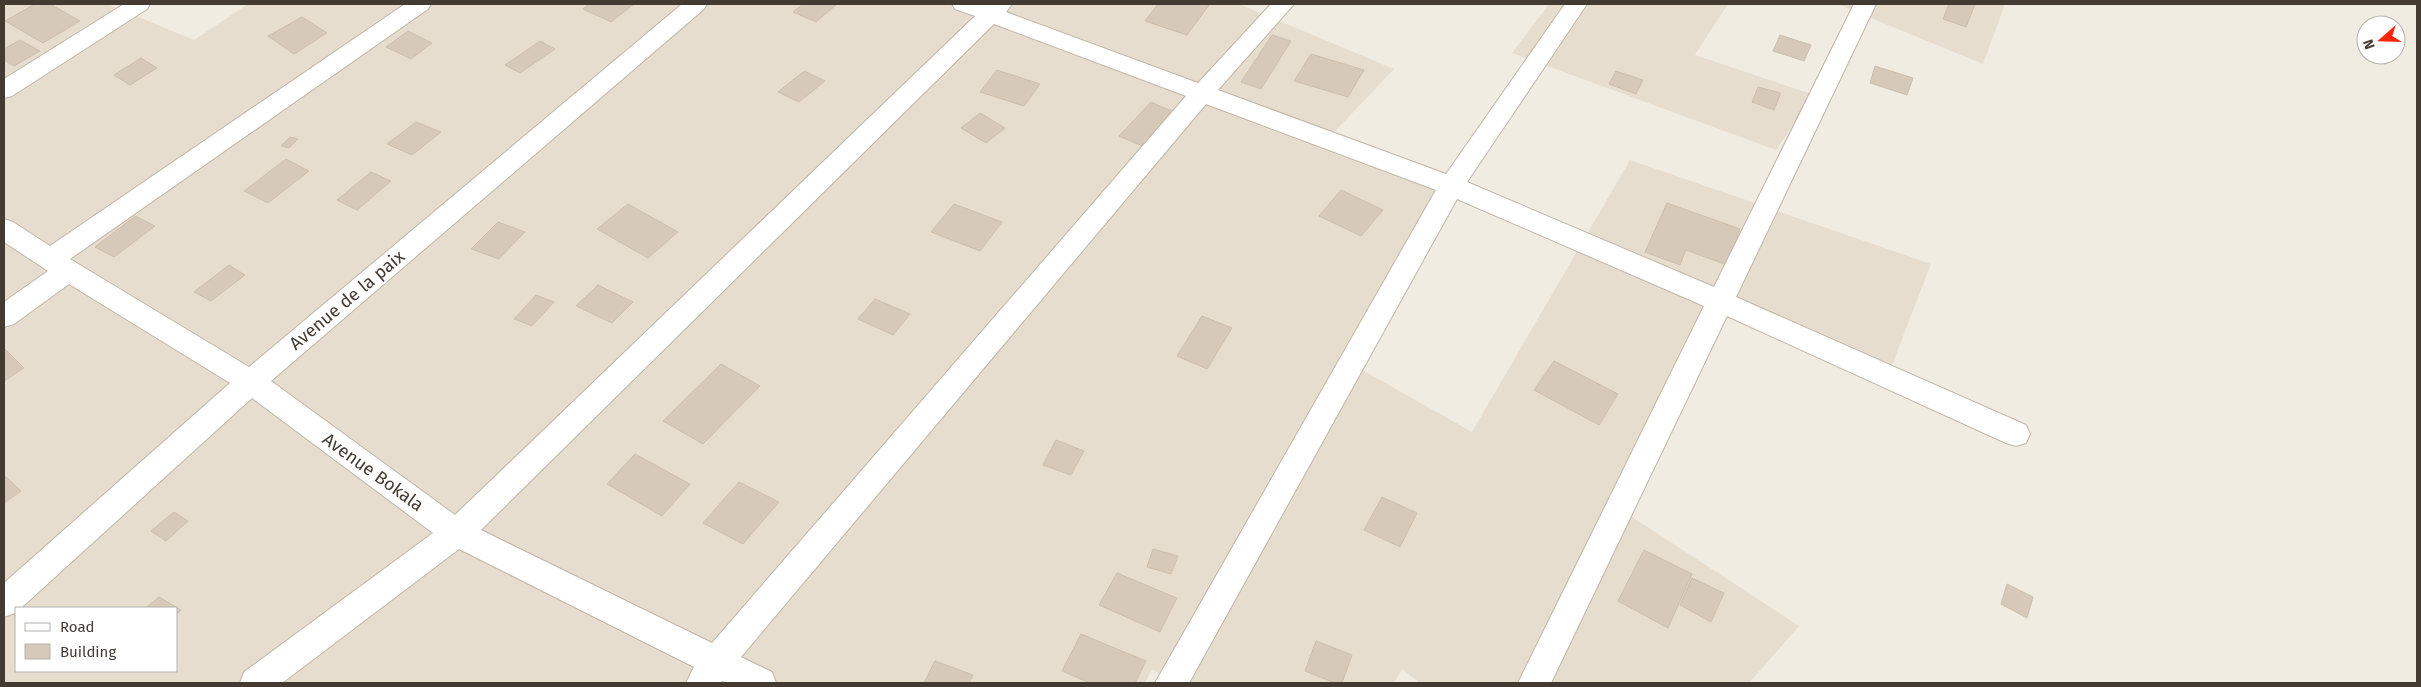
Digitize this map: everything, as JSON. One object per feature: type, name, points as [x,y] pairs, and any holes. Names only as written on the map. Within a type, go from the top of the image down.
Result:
[{"type":"street","points":[[4,90],[140,4]]},
{"type":"street","points":[[4,316],[59,265],[420,4]]},
{"type":"street","name":"Avenue de la paix","points":[[4,603],[251,382],[696,4]]},
{"type":"street","points":[[963,4],[995,9],[1202,94],[1450,186],[1720,300],[2016,434]]},
{"type":"street","points":[[709,672],[1202,94],[1283,4]]},
{"type":"street","points":[[1170,683],[1450,186],[1576,4]]},
{"type":"street","points":[[1534,683],[1865,4]]},
{"type":"street","points":[[256,683],[456,533],[995,9]]},
{"type":"street","name":"Avenue Bokala","points":[[4,229],[59,265],[251,382],[456,533],[709,672],[760,683]]},
{"type":"shaded area","points":[[4,4],[107,4],[194,40],[248,4],[1239,4],[1394,69],[1321,146],[1451,193],[1357,367],[1472,432],[1630,160],[1931,264],[1887,378],[1723,313],[1626,513],[1799,626],[1749,683],[1420,683],[1402,669],[1394,683],[1174,683],[1152,669],[1145,683],[4,683]]},
{"type":"shaded area","points":[[1549,4],[1728,4],[1695,55],[1814,95],[1776,150],[1512,53]]},
{"type":"shaded area","points":[[1837,4],[2005,4],[1983,64]]},
{"type":"building","points":[[35,4],[50,4],[80,21],[43,43],[5,21]]},
{"type":"building","points":[[589,4],[634,4],[611,22],[583,9]]},
{"type":"building","points":[[803,4],[837,4],[816,22],[793,12]]},
{"type":"building","points":[[1158,4],[1209,5],[1187,35],[1145,21]]},
{"type":"building","points":[[1949,4],[1975,4],[1966,27],[1943,19]]},
{"type":"building","points":[[302,17],[327,33],[294,54],[268,36]]},
{"type":"building","points":[[408,31],[432,43],[411,59],[386,47]]},
{"type":"building","points":[[1272,35],[1291,41],[1261,89],[1241,82]]},
{"type":"building","points":[[1780,35],[1811,45],[1804,61],[1773,51]]},
{"type":"building","points":[[20,40],[40,51],[14,66],[4,60],[4,49]]},
{"type":"building","points":[[540,41],[555,49],[520,73],[505,65]]},
{"type":"building","points":[[1311,54],[1364,70],[1348,97],[1294,81]]},
{"type":"building","points":[[141,58],[157,68],[130,85],[114,75]]},
{"type":"building","points":[[1875,66],[1913,78],[1907,95],[1870,83]]},
{"type":"building","points":[[997,70],[1040,84],[1024,106],[980,92]]},
{"type":"building","points":[[804,71],[825,81],[799,102],[778,92]]},
{"type":"building","points":[[1616,71],[1643,80],[1636,94],[1609,84]]},
{"type":"building","points":[[1758,87],[1781,93],[1774,110],[1752,102]]},
{"type":"building","points":[[1151,102],[1174,112],[1142,146],[1119,136]]},
{"type":"building","points":[[980,113],[1005,128],[986,143],[961,128]]},
{"type":"building","points":[[416,122],[441,132],[412,155],[387,144]]},
{"type":"building","points":[[290,137],[298,139],[289,148],[281,146]]},
{"type":"building","points":[[286,159],[309,171],[268,203],[244,191]]},
{"type":"building","points":[[371,172],[391,181],[357,210],[337,200]]},
{"type":"building","points":[[1341,190],[1383,210],[1361,236],[1319,216]]},
{"type":"building","points":[[1667,203],[1740,229],[1727,265],[1686,250],[1680,265],[1645,252]]},
{"type":"building","points":[[628,204],[678,232],[648,258],[597,229]]},
{"type":"building","points":[[954,204],[1002,222],[980,251],[931,232]]},
{"type":"building","points":[[135,216],[155,226],[114,257],[95,247]]},
{"type":"building","points":[[498,222],[525,232],[499,259],[471,249]]},
{"type":"building","points":[[229,265],[245,275],[211,301],[194,292]]},
{"type":"building","points":[[598,285],[633,302],[612,323],[576,306]]},
{"type":"building","points":[[536,295],[554,302],[532,326],[514,319]]},
{"type":"building","points":[[875,299],[910,314],[893,335],[858,319]]},
{"type":"building","points":[[1202,316],[1232,328],[1207,369],[1177,356]]},
{"type":"building","points":[[4,348],[24,368],[4,381]]},
{"type":"building","points":[[1554,361],[1618,394],[1599,425],[1534,390]]},
{"type":"building","points":[[721,364],[760,386],[703,444],[663,421]]},
{"type":"building","points":[[1056,440],[1084,451],[1071,475],[1043,465]]},
{"type":"building","points":[[635,454],[690,484],[662,516],[607,484]]},
{"type":"building","points":[[4,475],[21,491],[4,503]]},
{"type":"building","points":[[739,482],[779,502],[743,544],[703,523]]},
{"type":"building","points":[[1382,497],[1417,513],[1400,547],[1364,530]]},
{"type":"building","points":[[174,512],[188,521],[166,541],[151,531]]},
{"type":"building","points":[[1153,549],[1178,556],[1171,574],[1147,567]]},
{"type":"building","points":[[1644,550],[1692,574],[1668,628],[1618,601]]},
{"type":"building","points":[[1117,573],[1177,598],[1160,632],[1099,605]]},
{"type":"building","points":[[1692,578],[1724,593],[1711,622],[1680,605]]},
{"type":"building","points":[[2007,584],[2033,597],[2027,618],[2001,604]]},
{"type":"building","points":[[159,597],[176,607],[147,607]]},
{"type":"building","points":[[1081,634],[1146,661],[1135,683],[1090,683],[1062,671]]},
{"type":"building","points":[[1316,641],[1352,655],[1342,683],[1335,683],[1305,671]]},
{"type":"building","points":[[935,661],[973,675],[969,683],[924,683]]}]
